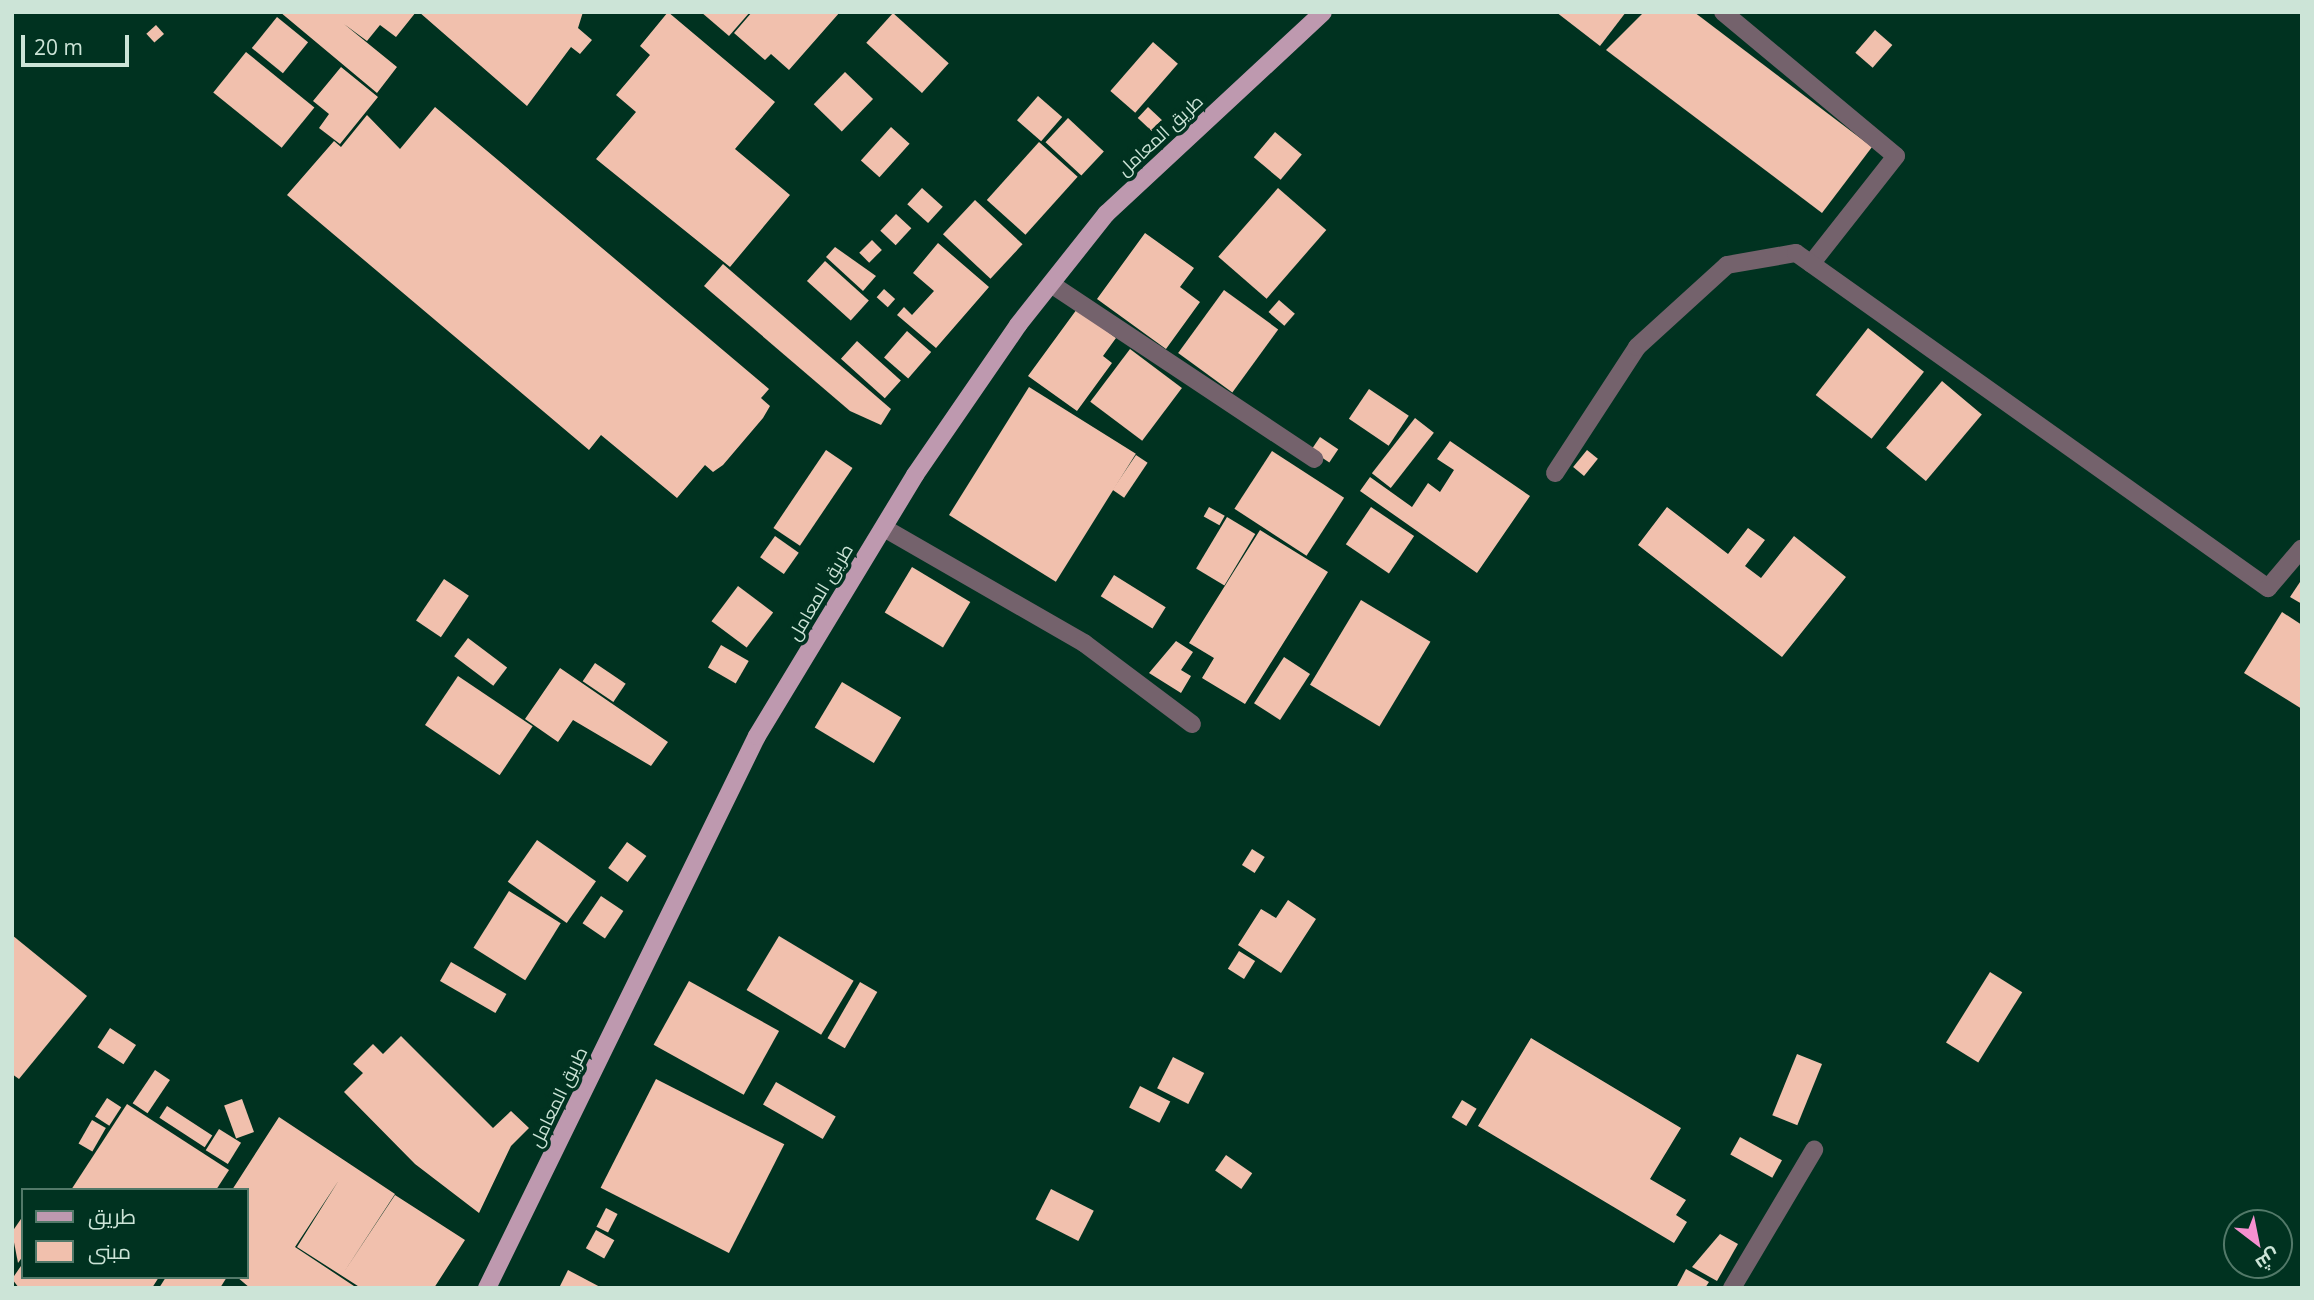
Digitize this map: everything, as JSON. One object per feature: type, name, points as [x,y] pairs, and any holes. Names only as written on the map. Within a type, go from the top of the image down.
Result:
[{"type":"main road","name":"طريق المعامل","points":[[487,1288],[757,736],[884,528],[1051,284],[1106,214],[1323,12]]},
{"type":"street","points":[[1723,12],[1896,156],[1811,264]]},
{"type":"street","points":[[1555,473],[1637,347],[1727,265],[1796,253],[2268,588],[2302,548]]},
{"type":"street","points":[[1051,284],[1314,459]]},
{"type":"street","points":[[884,528],[1084,643],[1192,724]]},
{"type":"street","points":[[1732,1288],[1814,1150]]},
{"type":"building","points":[[280,12],[416,12],[396,37],[380,25],[367,41],[344,24],[397,67],[377,93]]},
{"type":"building","points":[[419,12],[583,12],[578,28],[592,40],[580,54],[571,47],[527,106]]},
{"type":"building","points":[[668,12],[775,102],[735,149],[790,195],[730,267],[596,159],[636,112],[616,95],[650,55],[640,46]]},
{"type":"building","points":[[701,12],[750,12],[729,36]]},
{"type":"building","points":[[752,12],[840,12],[789,70],[771,54],[765,60],[734,33]]},
{"type":"building","points":[[1556,12],[1626,12],[1600,46]]},
{"type":"building","points":[[1644,12],[1694,12],[1872,147],[1822,213],[1606,50]]},
{"type":"building","points":[[893,13],[949,63],[922,93],[866,43]]},
{"type":"building","points":[[277,17],[308,42],[283,73],[252,48]]},
{"type":"building","points":[[156,25],[164,34],[154,43],[146,34]]},
{"type":"building","points":[[1875,30],[1892,45],[1873,68],[1855,53]]},
{"type":"building","points":[[1153,42],[1178,64],[1135,113],[1110,91]]},
{"type":"building","points":[[246,52],[314,107],[282,148],[213,92]]},
{"type":"building","points":[[341,67],[378,97],[340,144],[319,128],[329,114],[313,101]]},
{"type":"building","points":[[845,72],[873,99],[842,131],[814,104]]},
{"type":"building","points":[[1038,96],[1062,117],[1041,141],[1017,120]]},
{"type":"building","points":[[435,107],[769,389],[761,398],[770,406],[763,418],[723,465],[713,472],[705,465],[677,498],[601,435],[589,450],[287,195],[334,141],[341,147],[367,115],[400,149]]},
{"type":"building","points":[[1148,107],[1162,120],[1152,131],[1138,118]]},
{"type":"building","points":[[1068,118],[1104,151],[1081,176],[1045,142]]},
{"type":"building","points":[[891,127],[910,144],[879,177],[861,160]]},
{"type":"building","points":[[1275,132],[1302,154],[1281,180],[1254,157]]},
{"type":"building","points":[[1039,142],[1078,177],[1025,235],[987,200]]},
{"type":"building","points":[[922,188],[943,207],[928,223],[907,204]]},
{"type":"building","points":[[1278,188],[1326,230],[1267,299],[1218,257]]},
{"type":"building","points":[[975,200],[1023,244],[990,279],[943,234]]},
{"type":"building","points":[[896,214],[911,228],[896,245],[880,231]]},
{"type":"building","points":[[1145,233],[1194,268],[1180,287],[1200,302],[1166,349],[1097,299]]},
{"type":"building","points":[[872,240],[882,250],[869,263],[859,253]]},
{"type":"building","points":[[938,243],[989,287],[936,348],[897,315],[904,307],[912,315],[934,291],[913,273]]},
{"type":"building","points":[[835,247],[876,276],[863,291],[826,257]]},
{"type":"building","points":[[825,261],[869,300],[851,321],[807,281]]},
{"type":"building","points":[[723,264],[891,409],[881,425],[850,411],[704,286]]},
{"type":"building","points":[[884,289],[895,299],[888,307],[877,297]]},
{"type":"building","points":[[1224,290],[1278,329],[1232,392],[1178,353]]},
{"type":"building","points":[[1279,300],[1295,314],[1284,326],[1269,312]]},
{"type":"building","points":[[1077,309],[1116,338],[1103,356],[1112,363],[1077,411],[1028,376]]},
{"type":"building","points":[[1868,328],[1924,372],[1872,439],[1816,395]]},
{"type":"building","points":[[907,331],[931,352],[908,378],[884,357]]},
{"type":"building","points":[[857,341],[901,380],[885,398],[841,359]]},
{"type":"building","points":[[1130,349],[1182,388],[1142,441],[1090,402]]},
{"type":"building","points":[[1942,381],[1982,414],[1926,481],[1886,448]]},
{"type":"building","points":[[1029,387],[1136,454],[1056,582],[949,515]]},
{"type":"building","points":[[1369,389],[1409,416],[1389,446],[1349,419]]},
{"type":"building","points":[[1415,418],[1434,433],[1391,488],[1372,473]]},
{"type":"building","points":[[1320,437],[1338,449],[1329,463],[1311,450]]},
{"type":"building","points":[[1450,441],[1530,496],[1477,573],[1360,491],[1370,477],[1412,507],[1428,483],[1440,492],[1454,470],[1437,459]]},
{"type":"building","points":[[826,450],[853,468],[800,546],[773,528]]},
{"type":"building","points":[[1587,450],[1598,459],[1584,476],[1573,467]]},
{"type":"building","points":[[1272,451],[1344,498],[1307,556],[1234,509]]},
{"type":"building","points":[[1136,455],[1148,463],[1124,498],[1113,490]]},
{"type":"building","points":[[1209,507],[1225,516],[1219,525],[1204,517]]},
{"type":"building","points":[[1371,507],[1414,536],[1389,573],[1346,544]]},
{"type":"building","points":[[1667,507],[1728,554],[1748,528],[1765,540],[1745,566],[1761,578],[1794,536],[1846,577],[1782,657],[1638,545]]},
{"type":"building","points":[[1227,517],[1255,534],[1224,585],[1196,568]]},
{"type":"building","points":[[1260,530],[1328,572],[1245,704],[1202,678],[1214,658],[1189,643]]},
{"type":"building","points":[[775,536],[799,553],[784,574],[760,557]]},
{"type":"building","points":[[912,567],[970,602],[943,647],[885,612]]},
{"type":"building","points":[[1114,575],[1166,607],[1152,629],[1101,596]]},
{"type":"building","points":[[444,579],[469,596],[441,637],[416,620]]},
{"type":"building","points":[[2302,579],[2302,604],[2290,597]]},
{"type":"building","points":[[738,586],[773,612],[747,648],[712,621]]},
{"type":"building","points":[[1361,600],[1430,642],[1379,727],[1310,685]]},
{"type":"building","points":[[2282,612],[2302,625],[2302,709],[2244,673]]},
{"type":"building","points":[[468,638],[507,667],[493,686],[454,656]]},
{"type":"building","points":[[1176,641],[1193,652],[1181,670],[1191,676],[1181,693],[1149,673]]},
{"type":"building","points":[[721,645],[749,661],[736,684],[708,668]]},
{"type":"building","points":[[1284,657],[1310,674],[1280,720],[1254,703]]},
{"type":"building","points":[[595,663],[626,684],[613,702],[583,681]]},
{"type":"building","points":[[560,668],[668,742],[651,766],[573,720],[558,742],[525,719]]},
{"type":"building","points":[[458,676],[533,726],[500,775],[425,725]]},
{"type":"building","points":[[842,682],[901,718],[874,763],[815,727]]},
{"type":"building","points":[[537,840],[596,881],[567,923],[508,882]]},
{"type":"building","points":[[627,842],[646,856],[628,882],[608,868]]},
{"type":"building","points":[[1252,849],[1265,857],[1255,873],[1242,865]]},
{"type":"building","points":[[509,891],[561,923],[525,980],[473,948]]},
{"type":"building","points":[[601,896],[623,911],[605,938],[583,923]]},
{"type":"building","points":[[1288,900],[1316,919],[1281,973],[1238,945],[1261,909],[1276,918]]},
{"type":"building","points":[[12,935],[87,996],[19,1079],[12,1074]]},
{"type":"building","points":[[779,936],[854,981],[821,1035],[747,990]]},
{"type":"building","points":[[1239,951],[1255,961],[1244,979],[1228,969]]},
{"type":"building","points":[[451,962],[506,994],[495,1013],[440,981]]},
{"type":"building","points":[[1990,972],[2022,992],[1978,1063],[1946,1042]]},
{"type":"building","points":[[689,981],[779,1031],[744,1095],[654,1045]]},
{"type":"building","points":[[860,982],[877,992],[845,1048],[828,1038]]},
{"type":"building","points":[[110,1028],[136,1045],[123,1064],[97,1047]]},
{"type":"building","points":[[401,1036],[493,1128],[511,1111],[529,1128],[511,1146],[479,1213],[415,1164],[344,1092],[363,1073],[353,1064],[373,1044],[383,1054]]},
{"type":"building","points":[[1531,1038],[1681,1128],[1650,1179],[1686,1200],[1676,1215],[1687,1222],[1674,1243],[1478,1126]]},
{"type":"building","points":[[1797,1054],[1822,1064],[1797,1125],[1772,1115]]},
{"type":"building","points":[[1173,1057],[1204,1073],[1188,1104],[1157,1088]]},
{"type":"building","points":[[155,1070],[170,1080],[148,1113],[133,1103]]},
{"type":"building","points":[[656,1079],[784,1144],[729,1253],[601,1188]]},
{"type":"building","points":[[776,1082],[836,1116],[823,1139],[763,1105]]},
{"type":"building","points":[[1140,1086],[1170,1101],[1159,1123],[1129,1107]]},
{"type":"building","points":[[107,1098],[121,1107],[109,1126],[95,1116]]},
{"type":"building","points":[[242,1099],[254,1132],[236,1138],[224,1105]]},
{"type":"building","points":[[1462,1100],[1477,1109],[1466,1126],[1452,1117]]},
{"type":"building","points":[[127,1104],[229,1170],[217,1188],[72,1188]]},
{"type":"building","points":[[167,1106],[212,1135],[205,1147],[159,1118]]},
{"type":"building","points":[[279,1117],[395,1194],[344,1272],[395,1195],[465,1240],[434,1288],[361,1288],[297,1247],[339,1180],[295,1247],[357,1288],[250,1288],[239,1279],[248,1279],[248,1188],[233,1188]]},
{"type":"building","points":[[92,1120],[106,1128],[92,1151],[79,1143]]},
{"type":"building","points":[[219,1129],[241,1143],[228,1164],[206,1150]]},
{"type":"building","points":[[1740,1137],[1782,1160],[1772,1178],[1730,1154]]},
{"type":"building","points":[[1226,1155],[1252,1173],[1241,1189],[1215,1171]]},
{"type":"building","points":[[1051,1189],[1094,1211],[1078,1241],[1036,1219]]},
{"type":"building","points":[[606,1208],[618,1214],[608,1233],[596,1227]]},
{"type":"building","points":[[21,1219],[21,1259],[18,1263],[12,1232]]},
{"type":"building","points":[[596,1230],[614,1240],[604,1259],[586,1248]]},
{"type":"building","points":[[1720,1234],[1738,1244],[1717,1281],[1692,1267]]},
{"type":"building","points":[[21,1266],[21,1279],[158,1279],[152,1288],[19,1288],[12,1279]]},
{"type":"building","points":[[1686,1269],[1709,1282],[1705,1288],[1676,1288]]},
{"type":"building","points":[[568,1270],[602,1288],[559,1288]]},
{"type":"building","points":[[165,1279],[226,1279],[220,1288],[159,1288]]}]
